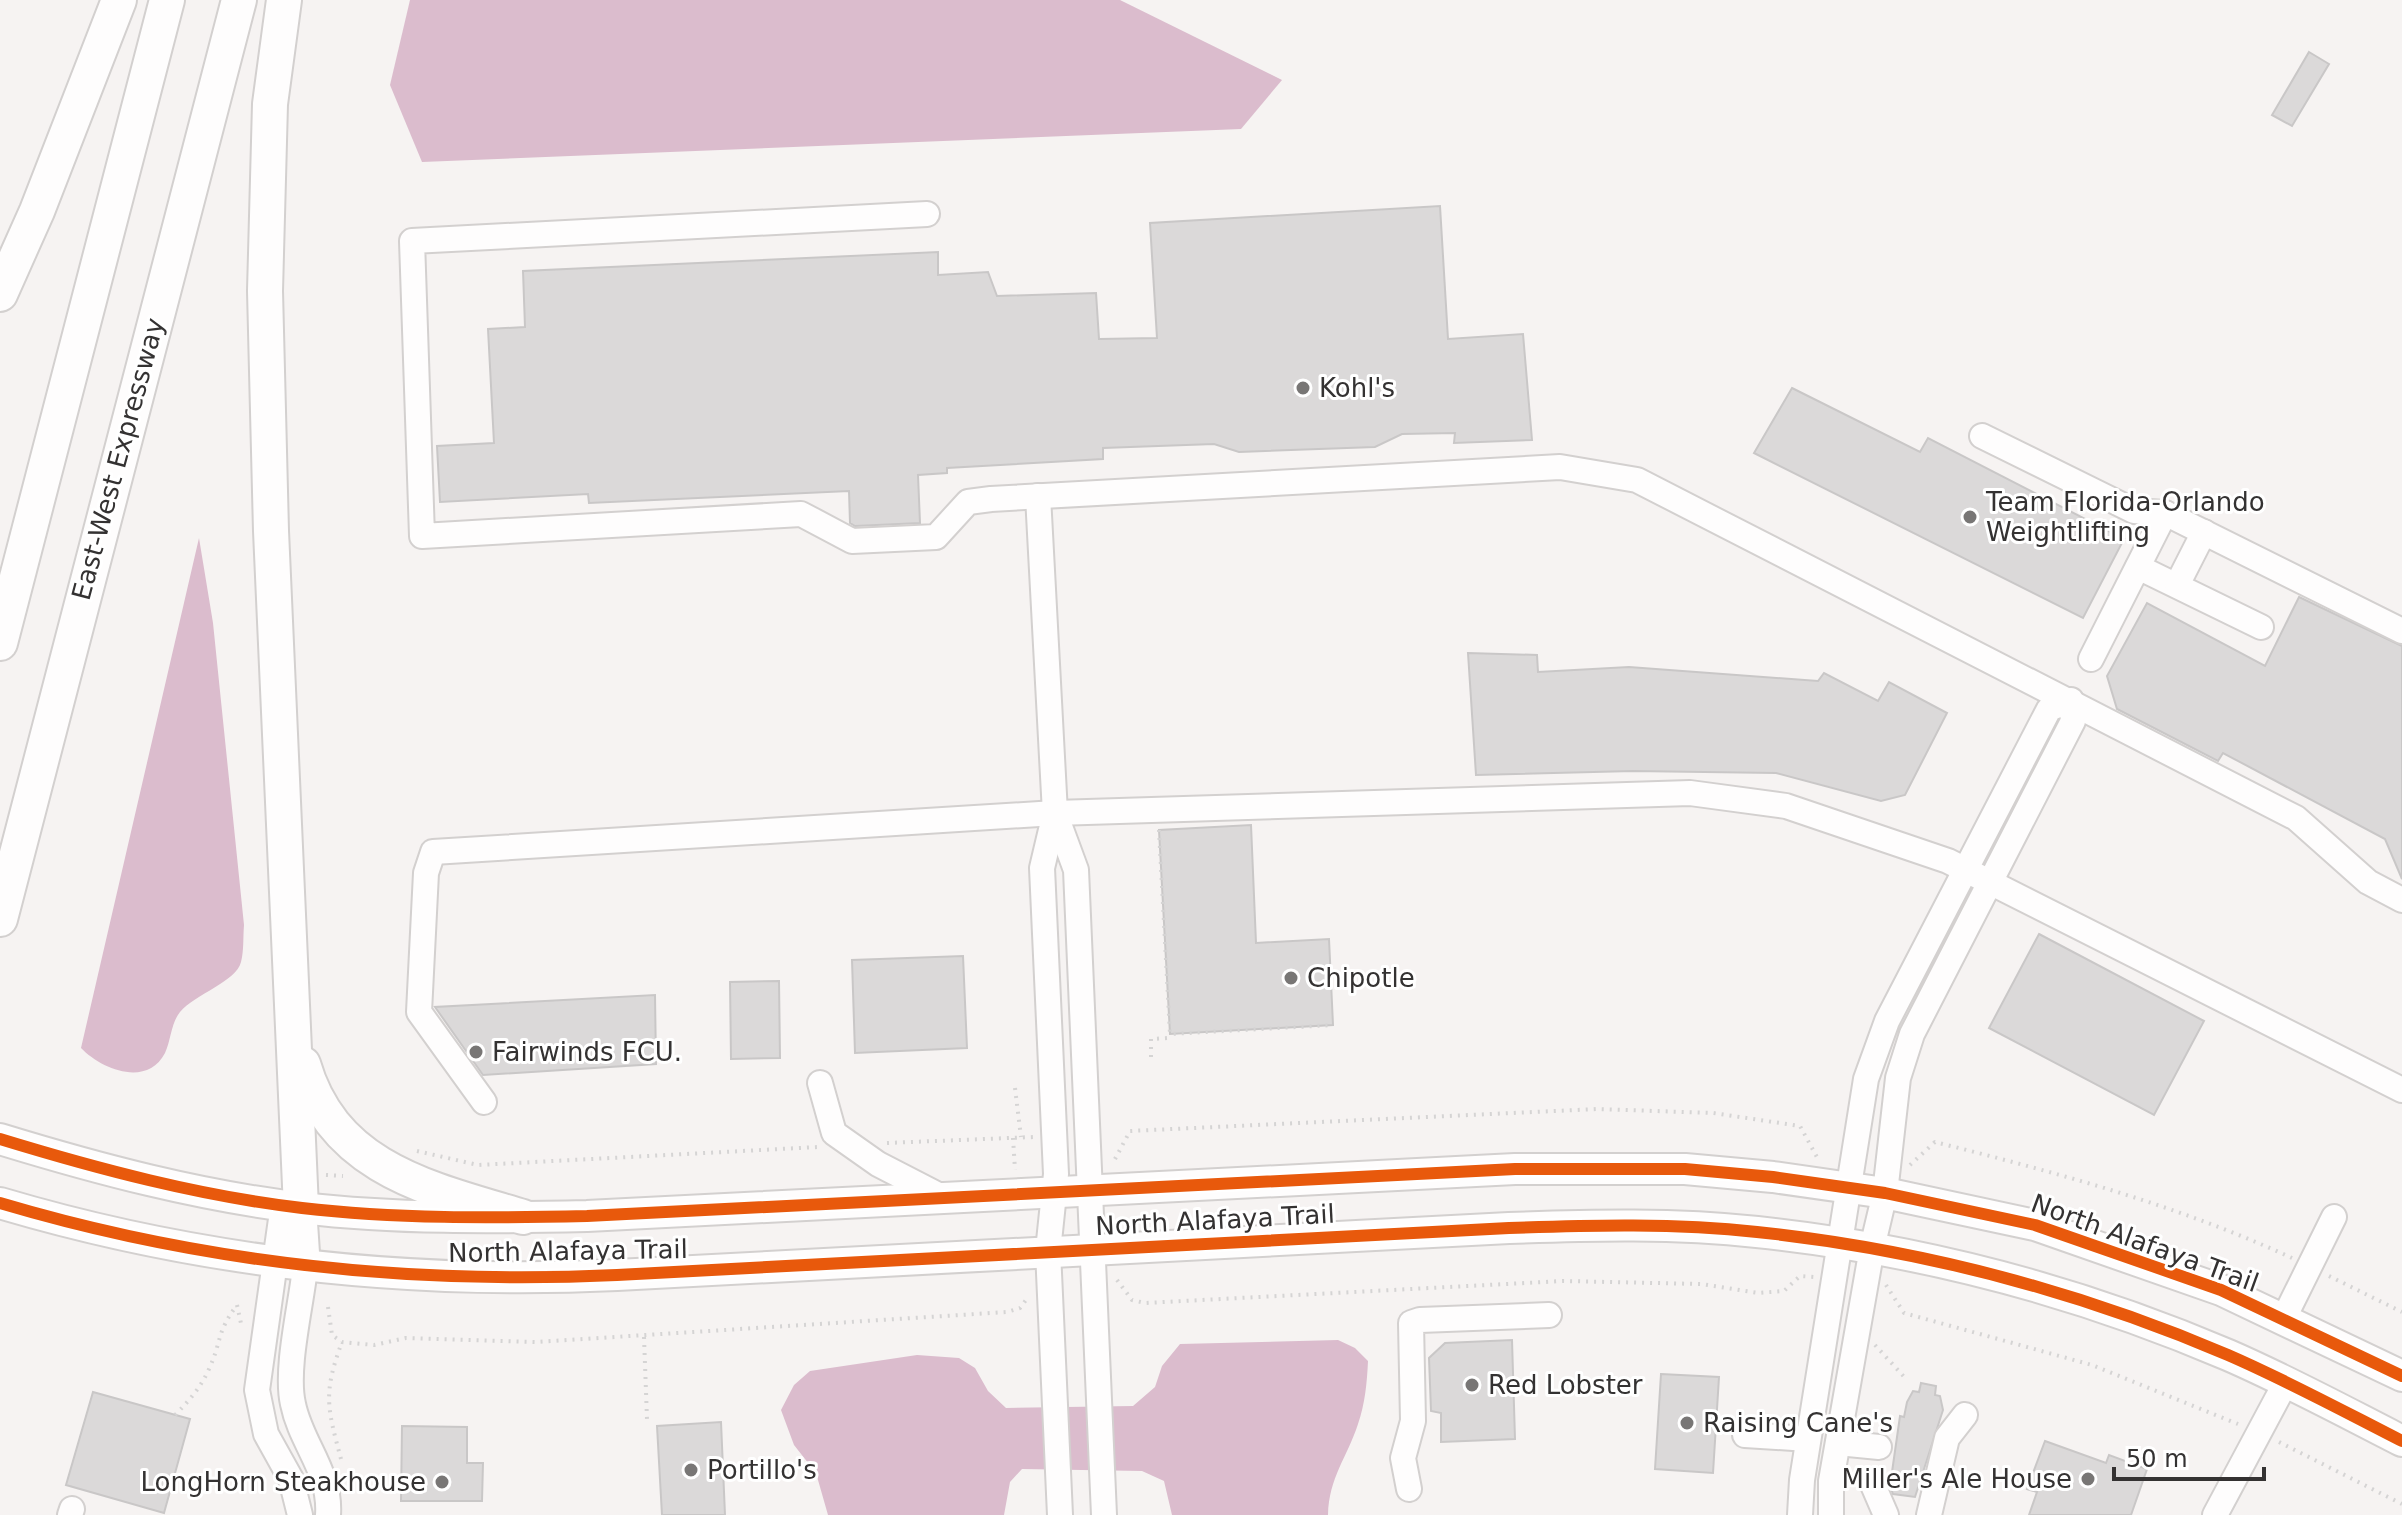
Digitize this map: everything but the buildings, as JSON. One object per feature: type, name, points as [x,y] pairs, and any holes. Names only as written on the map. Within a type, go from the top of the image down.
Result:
[{"type":"highway","points":[[0,294],[37,211],[119,0]]},
{"type":"highway","points":[[0,643],[167,0]]},
{"type":"highway","name":"East-West Expressway","points":[[0,919],[239,0]]},
{"type":"highway","points":[[284,0],[270,104],[265,291],[271,531],[292,1025],[292,1206]]},
{"type":"highway","points":[[292,1025],[312,1094],[357,1148],[376,1165],[427,1188],[523,1217]]},
{"type":"main road","name":"North Alafaya Trail","points":[[0,1139],[128,1175],[292,1206],[523,1217],[1604,1167],[1729,1173],[1885,1193],[2035,1225],[2150,1262],[2284,1318],[2402,1376]]},
{"type":"main road","name":"North Alafaya Trail","points":[[0,1203],[120,1235],[305,1268],[391,1275],[547,1278],[1092,1247],[1597,1225],[1756,1232],[1872,1248],[1950,1263],[2084,1301],[2189,1339],[2286,1382],[2402,1441]]},
{"type":"main road","points":[[292,1206],[305,1268]]},
{"type":"street","points":[[927,214],[412,241],[422,536],[801,514],[852,541],[936,537],[968,502],[1038,496],[1560,467],[1637,480],[2296,818],[2368,882],[2402,900]]},
{"type":"street","points":[[1982,436],[2134,511],[2165,513],[2402,631]]},
{"type":"street","points":[[1038,496],[1055,813],[1042,868],[1056,1192],[1048,1251],[1059,1506]]},
{"type":"street","points":[[2091,659],[2165,513]]},
{"type":"street","points":[[2177,585],[2204,532]]},
{"type":"street","points":[[2138,567],[2261,627]]},
{"type":"street","points":[[1800,1515],[1808,1439],[1866,1079],[1887,1021],[2049,709],[2071,700]]},
{"type":"street","points":[[1831,1515],[1831,1481],[1838,1443],[1877,1284],[1872,1248],[1885,1193],[1898,1078],[1912,1034],[2073,721],[2071,700]]},
{"type":"street","points":[[484,1102],[419,1012],[426,873],[433,852],[1055,813],[1690,793],[1786,806],[1948,861],[2402,1090]]},
{"type":"street","points":[[1055,813],[1076,870],[1104,1507]]},
{"type":"street","points":[[820,1083],[834,1133],[878,1164],[942,1197]]},
{"type":"street","points":[[292,1206],[272,1263],[257,1390],[266,1434],[291,1479],[300,1515]]},
{"type":"street","points":[[2284,1318],[2334,1217]]},
{"type":"street","points":[[305,1268],[290,1387],[293,1407],[321,1465],[329,1498],[328,1515]]},
{"type":"street","points":[[1409,1489],[1403,1458],[1413,1421],[1411,1323],[1420,1320],[1549,1315]]},
{"type":"street","points":[[2215,1515],[2286,1382]]},
{"type":"street","points":[[1929,1515],[1947,1438],[1965,1415]]},
{"type":"street","points":[[1745,1435],[1808,1439]]},
{"type":"street","points":[[1838,1443],[1879,1447]]},
{"type":"street","points":[[1873,1485],[1886,1515]]},
{"type":"path","points":[[1151,1057],[1151,1039],[1168,1038],[1170,1034],[1159,830]]},
{"type":"path","points":[[1170,1034],[1333,1025]]},
{"type":"path","points":[[1015,1088],[1021,1137]]},
{"type":"path","points":[[1013,1138],[1016,1176]]},
{"type":"path","points":[[316,1175],[343,1176]]},
{"type":"path","points":[[1117,1280],[1132,1300],[1145,1303],[1563,1281],[1701,1284],[1758,1293],[1784,1291],[1800,1276],[1833,1279]]},
{"type":"path","points":[[1877,1284],[1884,1299]]},
{"type":"path","points":[[1877,1284],[1904,1313],[2092,1365],[2259,1432],[2402,1504]]},
{"type":"path","points":[[328,1307],[332,1335],[342,1342],[374,1345],[406,1338],[536,1342],[644,1337],[735,1327],[1007,1312],[1020,1308],[1029,1296]]},
{"type":"path","points":[[175,1415],[196,1393],[210,1367],[219,1328],[237,1305]]},
{"type":"path","points":[[1875,1336],[1875,1345],[1907,1380]]},
{"type":"path","points":[[644,1337],[647,1419]]},
{"type":"path","points":[[342,1342],[328,1380],[329,1412],[344,1474]]},
{"type":"shaded area","points":[[410,0],[1120,0],[1282,80],[1241,129],[422,162],[390,85]]},
{"type":"shaded area","points":[[199,538],[213,623],[244,925],[243,953],[238,969],[231,976],[180,1012],[165,1053],[157,1064],[147,1070],[124,1072],[100,1063],[81,1048]]},
{"type":"shaded area","points":[[1338,1340],[1355,1348],[1368,1361],[1368,1369],[1360,1416],[1335,1478],[1328,1515],[1172,1515],[1164,1481],[1142,1471],[1022,1469],[1010,1482],[1004,1515],[828,1515],[816,1473],[794,1445],[781,1410],[794,1385],[810,1371],[917,1355],[959,1358],[975,1368],[988,1391],[1006,1408],[1133,1406],[1155,1387],[1162,1366],[1180,1344]]},
{"type":"cycle path","points":[[0,1139],[112,1171],[264,1203],[337,1212],[444,1217],[587,1216],[1515,1169],[1685,1169],[1773,1177],[1885,1193],[2035,1225],[2221,1290],[2402,1376]]},
{"type":"cycle path","points":[[0,1203],[76,1224],[229,1255],[306,1265],[460,1276],[617,1275],[1509,1228],[1664,1226],[1757,1232],[1878,1249],[2056,1292],[2228,1355],[2402,1441]]},
{"type":"place","name":"Kohl's","points":[[1303,388]]},
{"type":"place","name":"Team Florida-Orlando Weightlifting","points":[[1970,517]]},
{"type":"place","name":"Chipotle","points":[[1291,978]]},
{"type":"place","name":"Fairwinds FCU.","points":[[476,1052]]},
{"type":"place","name":"Red Lobster","points":[[1472,1385]]},
{"type":"place","name":"Raising Cane's","points":[[1687,1423]]},
{"type":"place","name":"Portillo's","points":[[691,1470]]},
{"type":"place","name":"Miller's Ale House","points":[[2088,1479]]},
{"type":"place","name":"LongHorn Steakhouse","points":[[442,1482]]}]
